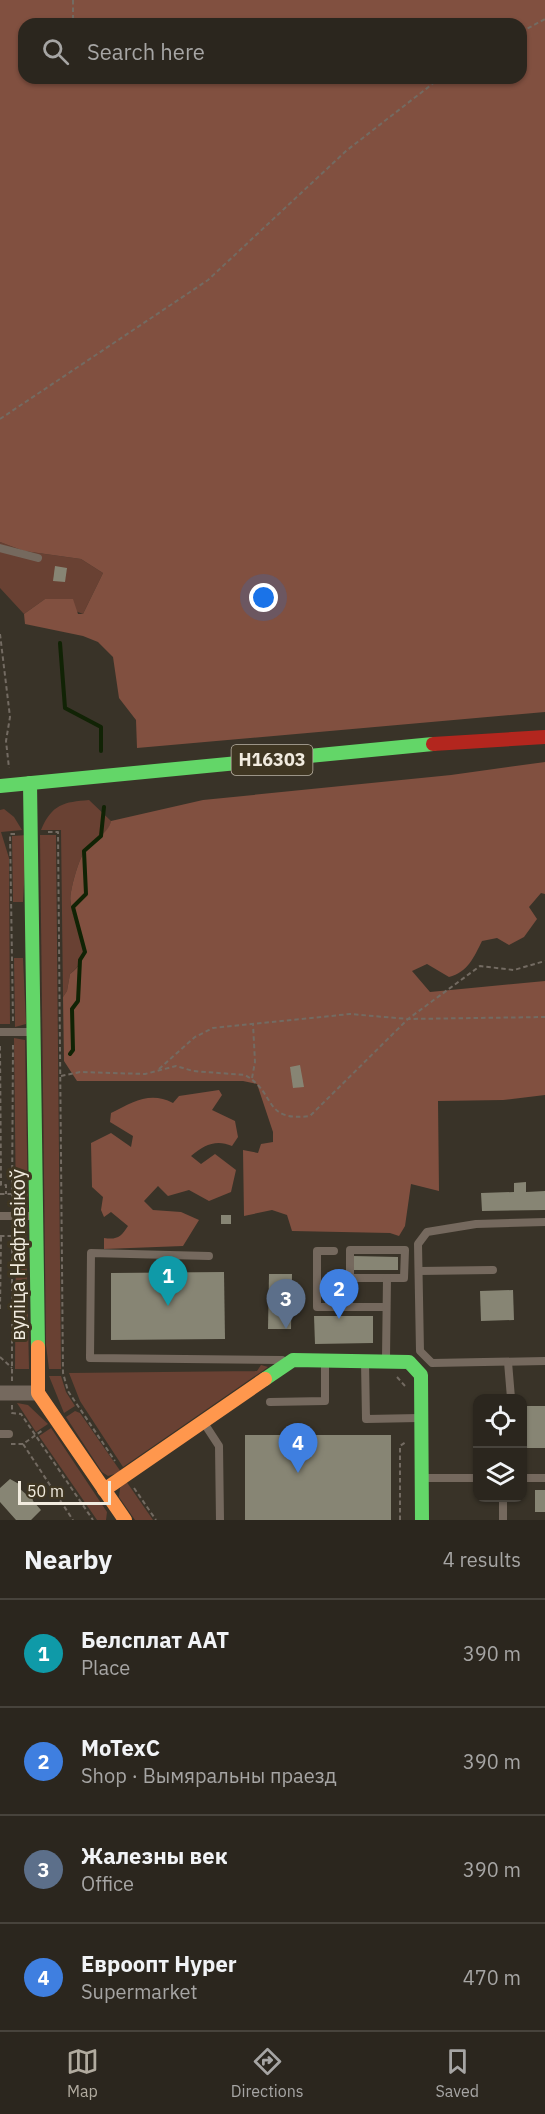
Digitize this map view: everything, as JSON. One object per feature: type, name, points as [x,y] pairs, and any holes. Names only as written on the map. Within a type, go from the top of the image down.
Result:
[{"type":"street","name":"Н16303","points":[[5,785],[423,746],[545,737]]},
{"type":"street","name":"вуліца Нафтавікоў","points":[[30,783],[38,1393]]},
{"type":"street","points":[[104,1490],[293,1360],[386,1360],[417,1366],[421,1418],[422,1520]]},
{"type":"street","points":[[6,1393],[38,1393],[121,1519]]},
{"type":"lane","points":[[0,548],[38,558]]},
{"type":"lane","points":[[0,1032],[35,1032]]},
{"type":"lane","points":[[0,1216],[37,1216]]},
{"type":"lane","points":[[545,1222],[476,1224],[427,1232],[418,1244],[420,1351],[417,1366],[432,1363],[545,1361]]},
{"type":"lane","points":[[350,1250],[405,1250],[404,1278],[387,1278],[350,1278],[350,1250]]},
{"type":"lane","points":[[334,1251],[316,1251],[316,1307],[386,1307]]},
{"type":"lane","points":[[209,1256],[91,1253],[90,1359],[293,1360]]},
{"type":"lane","points":[[419,1271],[493,1270]]},
{"type":"lane","points":[[386,1360],[387,1278]]},
{"type":"lane","points":[[420,1351],[432,1363]]},
{"type":"lane","points":[[270,1402],[325,1401],[325,1360]]},
{"type":"lane","points":[[366,1360],[366,1419],[421,1418]]},
{"type":"lane","points":[[508,1362],[511,1394]]},
{"type":"lane","points":[[203,1422],[219,1446],[220,1520]]},
{"type":"lane","points":[[422,1478],[473,1478]]},
{"type":"lane","points":[[527,1478],[545,1478]]},
{"type":"lane","points":[[503,1502],[503,1520]]},
{"type":"path","points":[[73,0],[74,18]]},
{"type":"path","points":[[527,29],[545,19]]},
{"type":"path","points":[[0,419],[208,280],[346,151],[432,84]]},
{"type":"path","points":[[0,634],[10,717],[6,741],[5,785]]},
{"type":"path","points":[[58,832],[63,1372],[68,1391],[156,1520]]},
{"type":"path","points":[[10,834],[13,1032],[12,1368],[6,1393],[12,1413],[21,1414],[93,1520]]},
{"type":"path","points":[[61,1076],[80,1072],[146,1074],[176,1066],[193,1071],[245,1074],[252,1078],[280,1113],[291,1118],[310,1116],[408,1019],[480,966],[514,970],[545,961]]},
{"type":"path","points":[[159,1069],[195,1037],[213,1028],[350,1014],[408,1019],[545,1017]]},
{"type":"path","points":[[252,1078],[255,1062],[253,1024]]},
{"type":"path","points":[[0,1046],[1,1185],[6,1185],[6,1194]]},
{"type":"path","points":[[0,1194],[12,1194]]},
{"type":"path","points":[[0,1309],[1,1236],[12,1236]]},
{"type":"path","points":[[0,1357],[12,1368]]},
{"type":"path","points":[[393,1374],[406,1387]]},
{"type":"path","points":[[0,1444],[23,1444],[35,1436]]},
{"type":"path","points":[[400,1520],[400,1446],[407,1441]]},
{"type":"path","points":[[23,1444],[73,1520]]},
{"type":"shaded area","points":[[0,0],[545,0],[545,712],[137,748],[136,720],[119,698],[113,657],[98,642],[83,636],[25,624],[24,614],[45,599],[73,599],[78,614],[83,614],[103,573],[81,559],[24,551],[0,542]]},
{"type":"shaded area","points":[[0,542],[24,551],[81,559],[103,573],[83,614],[45,599],[24,614],[0,588]]},
{"type":"shaded area","points":[[545,762],[545,894],[541,893],[529,907],[537,919],[524,937],[509,945],[497,938],[482,941],[470,963],[456,975],[449,977],[427,964],[412,971],[430,992],[545,981],[545,1095],[503,1100],[438,1101],[439,1191],[411,1184],[405,1226],[399,1236],[390,1233],[292,1231],[287,1215],[272,1210],[244,1216],[243,1150],[258,1153],[261,1144],[273,1142],[273,1132],[257,1084],[243,1081],[77,1081],[64,1061],[63,997],[67,991],[70,974],[79,965],[83,955],[83,945],[73,914],[71,892],[84,852],[103,834],[111,821],[203,800],[451,775]]},
{"type":"shaded area","points":[[89,800],[111,821],[107,830],[84,852],[74,877],[71,903],[83,945],[83,955],[79,965],[70,974],[67,991],[63,997],[61,830],[41,830],[45,821],[60,806]]},
{"type":"shaded area","points":[[4,809],[14,817],[22,830],[1,832],[9,858],[10,1024],[0,1024],[0,810]]},
{"type":"shaded area","points":[[27,835],[23,902],[13,902],[12,836]]},
{"type":"shaded area","points":[[40,835],[56,835],[61,1369],[49,1369],[46,1345]]},
{"type":"shaded area","points":[[14,958],[23,958],[26,1024],[15,1027]]},
{"type":"shaded area","points":[[14,1038],[25,1040],[28,1206],[22,1211],[16,1211]]},
{"type":"shaded area","points":[[219,1090],[222,1095],[212,1110],[235,1121],[238,1137],[232,1146],[221,1143],[210,1144],[191,1156],[201,1164],[215,1154],[236,1170],[231,1192],[209,1201],[189,1190],[168,1196],[158,1186],[144,1201],[153,1210],[181,1212],[199,1220],[183,1246],[104,1249],[104,1238],[118,1237],[128,1226],[111,1212],[104,1217],[101,1210],[103,1197],[92,1187],[91,1143],[111,1133],[131,1147],[133,1136],[110,1122],[111,1113],[142,1099],[157,1098],[173,1103],[179,1096]]},
{"type":"shaded area","points":[[16,1222],[26,1224],[29,1369],[15,1369]]},
{"type":"shaded area","points":[[261,1365],[268,1367],[123,1467],[80,1401],[69,1373],[257,1371]]},
{"type":"shaded area","points":[[49,1376],[61,1376],[66,1392],[75,1406],[64,1413]]},
{"type":"shaded area","points":[[17,1403],[28,1405],[48,1424],[36,1432]]},
{"type":"shaded area","points":[[75,1411],[80,1413],[121,1472],[108,1476],[102,1472],[66,1417]]},
{"type":"shaded area","points":[[51,1428],[107,1512],[106,1520],[97,1520],[39,1436]]},
{"type":"shaded area","points":[[126,1481],[153,1520],[135,1520],[119,1497],[120,1488]]},
{"type":"building","points":[[55,566],[67,568],[65,582],[53,581]]},
{"type":"building","points":[[300,1065],[304,1087],[293,1088],[290,1067]]},
{"type":"building","points":[[526,1182],[526,1192],[545,1191],[545,1210],[482,1211],[481,1193],[514,1192],[514,1183]]},
{"type":"building","points":[[221,1215],[231,1215],[231,1224],[221,1224]]},
{"type":"building","points":[[353,1256],[398,1257],[398,1270],[353,1270]]},
{"type":"building","points":[[224,1272],[225,1339],[111,1340],[111,1273]]},
{"type":"building","points":[[332,1272],[340,1272],[340,1282],[331,1282]]},
{"type":"building","points":[[269,1274],[292,1274],[291,1329],[268,1329]]},
{"type":"building","points":[[513,1290],[514,1320],[481,1321],[480,1291]]},
{"type":"building","points":[[314,1316],[373,1316],[373,1343],[315,1344]]},
{"type":"building","points":[[527,1406],[545,1406],[545,1448],[527,1448]]},
{"type":"building","points":[[245,1435],[391,1435],[391,1520],[245,1520]]},
{"type":"building","points":[[10,1479],[19,1484],[19,1488],[32,1497],[41,1510],[31,1520],[16,1520],[0,1502],[0,1488]]},
{"type":"building","points":[[535,1490],[545,1490],[545,1512],[535,1512]]},
{"type":"waterway","points":[[60,643],[65,708],[101,727],[101,751]]},
{"type":"waterway","points":[[70,1054],[73,1050],[72,1009],[78,1001],[80,960],[85,952],[73,907],[86,894],[84,851],[101,836],[104,807]]},
{"type":"traffic: fast","points":[[0,786],[433,744]]},
{"type":"traffic: fast","points":[[30,783],[38,1347]]},
{"type":"traffic: fast","points":[[265,1379],[293,1360],[409,1362],[421,1375],[422,1520]]},
{"type":"traffic: slow","points":[[38,1347],[38,1393],[125,1520]]},
{"type":"traffic: slow","points":[[104,1490],[265,1379]]},
{"type":"traffic: jam","points":[[433,744],[545,737]]},
{"type":"place","name":"Белсплат ААТ","points":[[168,1306]]},
{"type":"place","name":"MoTexC","points":[[339,1319]]},
{"type":"place","name":"Жалезны век","points":[[286,1329]]},
{"type":"place","name":"Евроопт Hyper","points":[[298,1473]]}]
